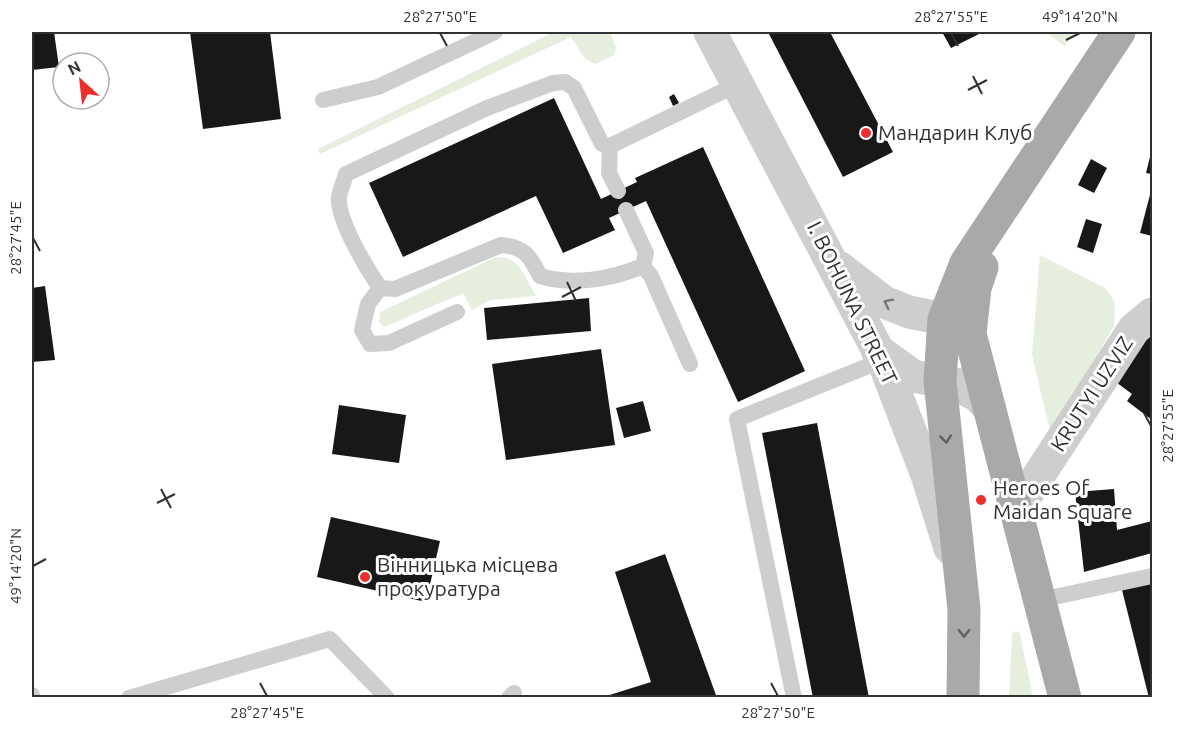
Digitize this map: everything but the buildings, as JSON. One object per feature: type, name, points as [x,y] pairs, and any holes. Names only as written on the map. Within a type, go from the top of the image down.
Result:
[{"type":"main road","points":[[1065,698],[990,409],[963,336],[966,263],[1119,32]]},
{"type":"main road","points":[[963,336],[940,381],[963,589],[963,698]]},
{"type":"street","name":"I. BOHUNA STREET","points":[[710,32],[833,261],[879,354],[927,475],[963,589]]},
{"type":"street","points":[[833,261],[884,302],[963,336],[959,371],[940,381]]},
{"type":"street","name":"KRUTYI UZVIZ","points":[[1017,509],[1134,329],[1152,314]]},
{"type":"street","points":[[879,354],[912,376],[956,384],[978,396],[990,409]]},
{"type":"lane","points":[[323,100],[378,87],[495,32]]},
{"type":"lane","points":[[643,266],[616,277],[556,281],[540,276],[531,260],[517,246],[501,245],[395,290],[380,288],[368,271],[346,224],[339,199],[346,174],[487,108],[553,83],[565,82],[574,88],[602,144],[610,146],[738,84]]},
{"type":"lane","points":[[610,146],[609,173],[618,191]]},
{"type":"lane","points":[[626,210],[646,253],[643,266]]},
{"type":"lane","points":[[643,266],[651,276],[690,364]]},
{"type":"lane","points":[[380,288],[368,304],[362,330],[370,344],[389,343],[457,312]]},
{"type":"lane","points":[[794,698],[737,419],[879,354]]},
{"type":"lane","points":[[1040,600],[1152,576]]},
{"type":"lane","points":[[129,698],[330,639],[387,698]]},
{"type":"green space","points":[[554,32],[610,32],[616,48],[614,55],[595,64],[585,59],[571,37],[320,154],[318,149]]},
{"type":"green space","points":[[1045,32],[1075,32],[1065,46]]},
{"type":"green space","points":[[1040,255],[1105,288],[1115,302],[1114,326],[1051,435],[1032,355]]},
{"type":"green space","points":[[496,257],[511,260],[516,264],[525,275],[536,296],[490,300],[472,310],[463,293],[384,327],[379,322],[380,312]]},
{"type":"green space","points":[[1016,631],[1020,634],[1033,697],[1009,697],[1012,634]]},
{"type":"place","name":"Мандарин Клуб","points":[[866,133]]},
{"type":"place","name":"Heroes Of Maidan Square","points":[[981,500]]},
{"type":"place","name":"Вінницька місцева прокуратура","points":[[365,577]]}]
